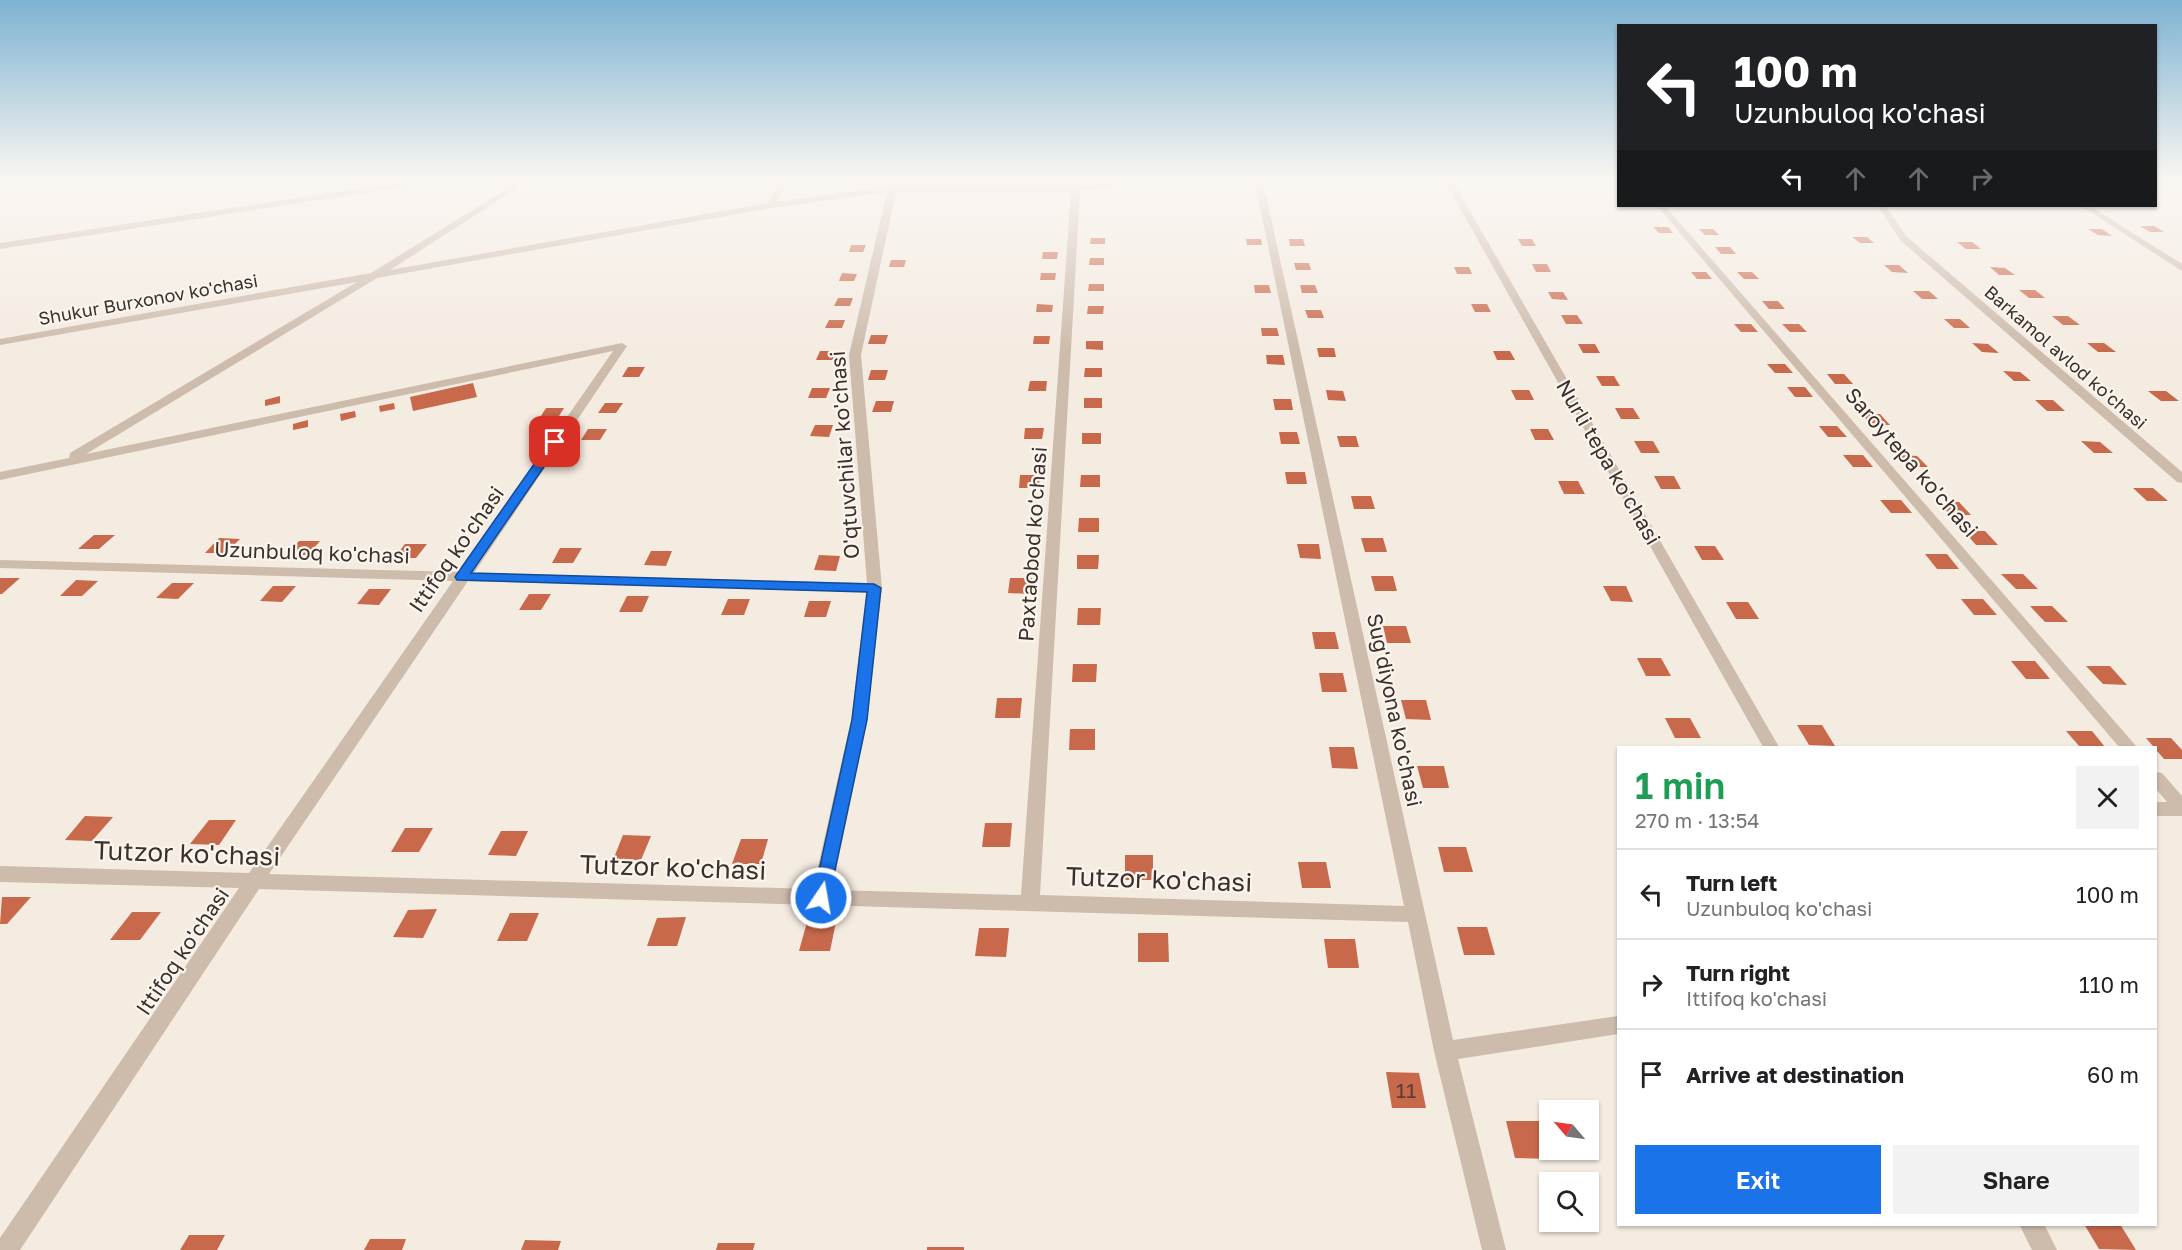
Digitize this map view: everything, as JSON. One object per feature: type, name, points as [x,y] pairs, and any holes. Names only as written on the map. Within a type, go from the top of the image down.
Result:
[{"type":"street","points":[[0,246],[62,236]]},
{"type":"street","points":[[0,476],[64,462],[436,236]]},
{"type":"street","name":"Shukur Burxonov ko'chasi","points":[[0,342],[595,236]]},
{"type":"street","name":"O'qtuvchilar ko'chasi","points":[[821,898],[859,720],[874,588],[855,355],[881,236]]},
{"type":"street","name":"Paxtaobod ko'chasi","points":[[1030,902],[1073,236]]},
{"type":"street","name":"Sug'diyona ko'chasi","points":[[1271,236],[1445,1051],[1494,1250]]},
{"type":"street","name":"Nurli tepa ko'chasi","points":[[1481,236],[1771,746]]},
{"type":"street","name":"Saroytepa ko'chasi","points":[[1686,236],[2128,746]]},
{"type":"street","name":"Barkamol avlod ko'chasi","points":[[1902,236],[2182,479]]},
{"type":"street","points":[[2132,236],[2182,268]]},
{"type":"street","name":"Ittifoq ko'chasi","points":[[6,1250],[253,883],[622,346],[64,462]]},
{"type":"street","name":"Uzunbuloq ko'chasi","points":[[0,564],[874,588]]},
{"type":"street","points":[[2157,778],[2182,809]]},
{"type":"street","points":[[2157,809],[2182,809]]},
{"type":"street","name":"Tutzor ko'chasi","points":[[0,874],[253,883],[1416,914]]},
{"type":"street","points":[[1445,1051],[1617,1025]]},
{"type":"street","points":[[2032,1226],[2045,1250]]},
{"type":"building","points":[[1852,237],[1867,237],[1874,243],[1860,243]]},
{"type":"building","points":[[1091,238],[1105,238],[1105,244],[1090,244]]},
{"type":"building","points":[[1246,239],[1261,239],[1262,245],[1247,245]]},
{"type":"building","points":[[1289,239],[1303,239],[1305,246],[1290,246]]},
{"type":"building","points":[[1518,239],[1532,239],[1536,246],[1522,246]]},
{"type":"building","points":[[1957,242],[1972,242],[1981,249],[1966,249]]},
{"type":"building","points":[[851,245],[866,245],[863,252],[849,252]]},
{"type":"building","points":[[1715,247],[1730,247],[1736,254],[1721,254]]},
{"type":"building","points":[[1043,252],[1058,252],[1057,259],[1042,259]]},
{"type":"building","points":[[1090,258],[1104,258],[1104,265],[1089,265]]},
{"type":"building","points":[[891,260],[906,260],[904,267],[889,267]]},
{"type":"building","points":[[1294,263],[1309,263],[1311,270],[1296,270]]},
{"type":"building","points":[[1532,264],[1547,264],[1551,272],[1536,272]]},
{"type":"building","points":[[1884,265],[1899,265],[1908,273],[1892,272]]},
{"type":"building","points":[[1454,267],[1469,267],[1472,274],[1457,274]]},
{"type":"building","points":[[1990,267],[2005,268],[2015,275],[1999,275]]},
{"type":"building","points":[[1691,272],[1706,272],[1712,279],[1697,279]]},
{"type":"building","points":[[1737,272],[1752,272],[1759,279],[1744,279]]},
{"type":"building","points":[[842,273],[857,274],[854,281],[839,281]]},
{"type":"building","points":[[1041,273],[1056,273],[1055,280],[1040,280]]},
{"type":"building","points":[[1089,284],[1104,284],[1104,291],[1088,291]]},
{"type":"building","points":[[1254,285],[1269,285],[1271,293],[1255,293]]},
{"type":"building","points":[[1300,285],[1315,285],[1318,293],[1302,293]]},
{"type":"building","points":[[2019,290],[2035,290],[2045,298],[2029,298]]},
{"type":"building","points":[[1913,291],[1929,291],[1938,299],[1922,299]]},
{"type":"building","points":[[1548,292],[1563,292],[1568,300],[1552,299]]},
{"type":"building","points":[[838,298],[853,298],[850,306],[834,306]]},
{"type":"building","points":[[1762,301],[1778,301],[1785,309],[1769,309]]},
{"type":"building","points":[[1037,304],[1053,305],[1052,312],[1036,312]]},
{"type":"building","points":[[1471,304],[1487,304],[1491,312],[1475,312]]},
{"type":"building","points":[[1088,306],[1104,306],[1103,314],[1087,314]]},
{"type":"building","points":[[1305,310],[1321,310],[1324,318],[1308,318]]},
{"type":"building","points":[[1561,315],[1577,315],[1583,324],[1566,324]]},
{"type":"building","points":[[2052,316],[2068,316],[2080,325],[2063,325]]},
{"type":"building","points":[[1944,319],[1960,319],[1970,328],[1954,328]]},
{"type":"building","points":[[829,320],[845,320],[842,328],[825,328]]},
{"type":"building","points":[[1734,324],[1751,324],[1758,332],[1741,332]]},
{"type":"building","points":[[1782,324],[1799,324],[1807,332],[1790,332]]},
{"type":"building","points":[[1261,328],[1277,328],[1279,336],[1262,336]]},
{"type":"building","points":[[871,335],[888,335],[885,344],[868,344]]},
{"type":"building","points":[[1034,336],[1050,336],[1049,344],[1033,344]]},
{"type":"building","points":[[1086,341],[1103,341],[1103,350],[1086,349]]},
{"type":"building","points":[[1972,343],[1988,344],[1999,353],[1982,352]]},
{"type":"building","points":[[2087,343],[2104,343],[2116,352],[2098,352]]},
{"type":"building","points":[[1578,344],[1595,344],[1600,353],[1583,353]]},
{"type":"building","points":[[1317,348],[1334,348],[1336,357],[1319,357]]},
{"type":"building","points":[[820,351],[837,351],[833,360],[816,360]]},
{"type":"building","points":[[1493,351],[1510,351],[1515,360],[1497,360]]},
{"type":"building","points":[[1266,355],[1283,355],[1285,365],[1267,364]]},
{"type":"building","points":[[1767,364],[1785,364],[1793,373],[1775,373]]},
{"type":"building","points":[[628,367],[645,367],[639,377],[622,377]]},
{"type":"building","points":[[1085,368],[1102,368],[1102,377],[1084,377]]},
{"type":"building","points":[[871,370],[888,370],[885,380],[868,380]]},
{"type":"building","points":[[2003,371],[2020,372],[2031,381],[2014,381]]},
{"type":"building","points":[[1827,374],[1844,374],[1853,384],[1835,384]]},
{"type":"building","points":[[1596,376],[1614,376],[1620,386],[1602,386]]},
{"type":"building","points":[[1030,381],[1047,381],[1046,391],[1028,391]]},
{"type":"building","points":[[473,383],[477,397],[413,411],[410,397]]},
{"type":"building","points":[[1787,387],[1805,387],[1813,397],[1795,397]]},
{"type":"building","points":[[812,388],[830,388],[826,398],[808,398]]},
{"type":"building","points":[[1326,390],[1343,391],[1346,401],[1328,400]]},
{"type":"building","points":[[1511,390],[1529,390],[1534,400],[1516,400]]},
{"type":"building","points":[[2148,391],[2166,391],[2179,401],[2161,401]]},
{"type":"building","points":[[280,396],[280,403],[265,406],[265,400]]},
{"type":"building","points":[[1084,398],[1102,398],[1102,408],[1084,408]]},
{"type":"building","points":[[1273,399],[1291,399],[1293,410],[1275,410]]},
{"type":"building","points":[[2035,400],[2053,400],[2065,411],[2047,411]]},
{"type":"building","points":[[876,401],[894,401],[891,412],[872,412]]},
{"type":"building","points":[[394,403],[395,409],[380,412],[379,406]]},
{"type":"building","points":[[605,403],[623,403],[616,413],[598,413]]},
{"type":"building","points":[[546,408],[564,408],[557,419],[539,419]]},
{"type":"building","points":[[1615,408],[1633,408],[1640,419],[1621,419]]},
{"type":"building","points":[[355,411],[356,417],[341,421],[340,414]]},
{"type":"building","points":[[1862,414],[1880,414],[1890,425],[1871,425]]},
{"type":"building","points":[[308,420],[308,427],[293,430],[293,424]]},
{"type":"building","points":[[815,425],[833,425],[829,437],[810,436]]},
{"type":"building","points":[[1819,426],[1837,426],[1847,437],[1828,437]]},
{"type":"building","points":[[1025,428],[1044,428],[1042,439],[1024,439]]},
{"type":"building","points":[[588,429],[607,429],[600,440],[581,440]]},
{"type":"building","points":[[1530,429],[1548,429],[1554,440],[1535,440]]},
{"type":"building","points":[[1279,432],[1297,432],[1300,444],[1281,444]]},
{"type":"building","points":[[1082,433],[1101,433],[1101,444],[1082,444]]},
{"type":"building","points":[[1337,436],[1356,436],[1359,447],[1340,447]]},
{"type":"building","points":[[1634,441],[1653,441],[1660,453],[1641,453]]},
{"type":"building","points":[[2081,441],[2100,442],[2113,453],[2094,453]]},
{"type":"building","points":[[1843,455],[1863,455],[1873,467],[1853,467]]},
{"type":"building","points":[[1898,455],[1917,456],[1928,467],[1908,467]]},
{"type":"building","points":[[1285,472],[1305,472],[1307,484],[1287,484]]},
{"type":"building","points":[[1020,475],[1040,475],[1039,488],[1019,488]]},
{"type":"building","points":[[1081,475],[1100,475],[1100,487],[1080,487]]},
{"type":"building","points":[[1654,476],[1674,476],[1681,489],[1661,489]]},
{"type":"building","points":[[1558,481],[1578,481],[1585,494],[1564,494]]},
{"type":"building","points":[[2133,488],[2153,488],[2168,501],[2147,501]]},
{"type":"building","points":[[1351,496],[1371,496],[1375,509],[1354,509]]},
{"type":"building","points":[[1880,500],[1901,500],[1912,513],[1891,513]]},
{"type":"building","points":[[1938,501],[1959,502],[1971,515],[1950,515]]},
{"type":"building","points":[[1079,518],[1099,518],[1099,532],[1078,532]]},
{"type":"building","points":[[1964,531],[1985,531],[1998,545],[1976,545]]},
{"type":"building","points":[[94,535],[115,535],[99,549],[78,549]]},
{"type":"building","points":[[219,538],[240,539],[226,553],[205,553]]},
{"type":"building","points":[[1361,538],[1383,538],[1387,552],[1365,552]]},
{"type":"building","points":[[299,541],[320,541],[308,555],[286,555]]},
{"type":"building","points":[[405,544],[427,544],[416,558],[394,558]]},
{"type":"building","points":[[1297,544],[1319,544],[1321,559],[1300,558]]},
{"type":"building","points":[[1694,546],[1715,546],[1724,560],[1702,560]]},
{"type":"building","points":[[560,548],[582,548],[573,563],[552,563]]},
{"type":"building","points":[[651,551],[672,551],[666,566],[644,565]]},
{"type":"building","points":[[1925,554],[1947,554],[1959,569],[1937,569]]},
{"type":"building","points":[[819,555],[840,556],[836,571],[814,570]]},
{"type":"building","points":[[1077,555],[1099,555],[1098,569],[1077,569]]},
{"type":"building","points":[[2001,574],[2023,574],[2038,589],[2016,589]]},
{"type":"building","points":[[1371,576],[1393,576],[1397,591],[1375,591]]},
{"type":"building","points":[[0,578],[20,578],[0,594]]},
{"type":"building","points":[[1010,578],[1032,578],[1030,594],[1008,593]]},
{"type":"building","points":[[76,580],[98,581],[82,596],[60,596]]},
{"type":"building","points":[[172,583],[194,583],[178,599],[156,598]]},
{"type":"building","points":[[273,586],[296,586],[282,602],[260,601]]},
{"type":"building","points":[[1603,586],[1626,586],[1633,602],[1611,601]]},
{"type":"building","points":[[369,589],[391,589],[379,605],[357,604]]},
{"type":"building","points":[[529,594],[551,594],[541,610],[519,610]]},
{"type":"building","points":[[627,596],[649,596],[642,612],[619,612]]},
{"type":"building","points":[[728,599],[750,599],[744,615],[721,615]]},
{"type":"building","points":[[1961,599],[1983,599],[1997,615],[1974,615]]},
{"type":"building","points":[[809,601],[831,601],[826,617],[804,617]]},
{"type":"building","points":[[1726,602],[1748,602],[1759,619],[1736,619]]},
{"type":"building","points":[[2030,606],[2052,606],[2068,622],[2045,622]]},
{"type":"building","points":[[1078,608],[1101,608],[1100,625],[1077,625]]},
{"type":"building","points":[[1383,626],[1406,626],[1411,643],[1387,643]]},
{"type":"building","points":[[1312,632],[1335,632],[1339,649],[1315,649]]},
{"type":"building","points":[[1637,658],[1661,658],[1671,676],[1646,676]]},
{"type":"building","points":[[2011,661],[2035,661],[2050,679],[2026,679]]},
{"type":"building","points":[[1073,664],[1097,664],[1096,682],[1072,682]]},
{"type":"building","points":[[2086,666],[2110,666],[2127,685],[2103,684]]},
{"type":"building","points":[[1319,673],[1343,673],[1347,692],[1322,692]]},
{"type":"building","points":[[997,698],[1022,698],[1020,718],[995,718]]},
{"type":"building","points":[[1401,700],[1426,700],[1431,720],[1406,719]]},
{"type":"building","points":[[1665,718],[1690,718],[1701,738],[1675,738]]},
{"type":"building","points":[[1797,725],[1822,725],[1835,746],[1809,745]]},
{"type":"building","points":[[1070,729],[1095,729],[1095,750],[1069,750]]},
{"type":"building","points":[[2066,731],[2092,731],[2104,746],[2079,746]]},
{"type":"building","points":[[2146,738],[2171,738],[2182,750],[2182,759],[2164,759],[2157,751],[2157,746],[2153,746]]},
{"type":"building","points":[[1329,747],[1354,747],[1358,769],[1332,768]]},
{"type":"building","points":[[1417,766],[1444,766],[1449,788],[1423,788]]},
{"type":"building","points":[[85,816],[113,817],[92,841],[65,840]]},
{"type":"building","points":[[209,820],[236,820],[219,845],[190,844]]},
{"type":"building","points":[[985,823],[1012,823],[1010,847],[982,847]]},
{"type":"building","points":[[405,828],[433,828],[419,852],[391,852]]},
{"type":"building","points":[[501,831],[528,831],[516,856],[488,855]]},
{"type":"building","points":[[623,835],[651,836],[641,860],[613,860]]},
{"type":"building","points":[[741,839],[768,839],[761,864],[732,864]]},
{"type":"building","points":[[1438,847],[1466,847],[1473,872],[1444,872]]},
{"type":"building","points":[[1125,855],[1153,855],[1153,880],[1125,880]]},
{"type":"building","points":[[1298,862],[1326,862],[1331,888],[1302,888]]},
{"type":"building","points":[[2,897],[31,897],[7,924],[0,924]]},
{"type":"building","points":[[437,909],[423,938],[393,937],[408,910]]},
{"type":"building","points":[[132,912],[161,912],[140,940],[110,940]]},
{"type":"building","points":[[510,913],[539,913],[527,941],[497,941]]},
{"type":"building","points":[[686,917],[677,946],[647,946],[657,918]]},
{"type":"building","points":[[807,922],[836,922],[830,951],[799,951]]},
{"type":"building","points":[[1457,927],[1487,927],[1495,955],[1464,955]]},
{"type":"building","points":[[979,928],[1009,928],[1006,957],[975,956]]},
{"type":"building","points":[[1138,933],[1168,933],[1169,962],[1138,962]]},
{"type":"building","points":[[1324,939],[1355,939],[1359,968],[1328,968]]},
{"type":"building","points":[[1386,1072],[1419,1073],[1426,1108],[1392,1108]]},
{"type":"building","points":[[1506,1121],[1539,1121],[1539,1159],[1515,1158]]},
{"type":"building","points":[[2085,1226],[2121,1226],[2136,1250],[2099,1249]]},
{"type":"building","points":[[189,1235],[225,1235],[217,1250],[180,1250]]},
{"type":"building","points":[[370,1239],[406,1239],[402,1250],[364,1250]]},
{"type":"building","points":[[525,1240],[561,1241],[558,1250],[521,1250]]},
{"type":"building","points":[[718,1243],[755,1243],[753,1250],[716,1250]]},
{"type":"building","points":[[927,1247],[964,1247],[964,1250],[927,1250]]},
{"type":"route","points":[[555,442],[462,577],[874,588],[859,720],[821,898]]}]
